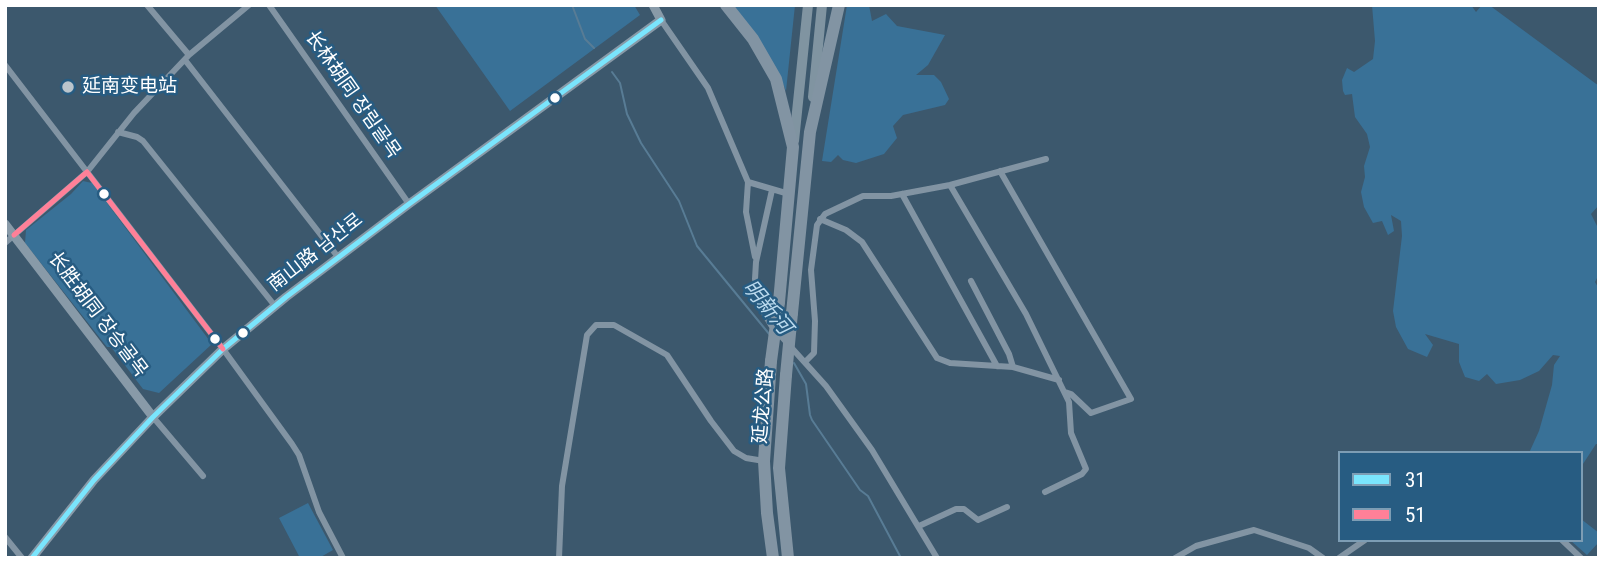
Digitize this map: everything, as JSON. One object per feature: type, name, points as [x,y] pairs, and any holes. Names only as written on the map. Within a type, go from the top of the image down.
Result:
[{"type":"highway","name":"延龙公路","points":[[726,5],[752,39],[776,79],[793,147],[771,361],[764,460],[773,558]]},
{"type":"highway","name":"延龙公路","points":[[788,558],[779,467],[786,375],[810,132],[839,5]]},
{"type":"main road","points":[[793,147],[808,5]]},
{"type":"main road","points":[[810,132],[822,5]]},
{"type":"street","points":[[147,5],[338,257]]},
{"type":"street","points":[[5,243],[87,172],[118,132],[187,57],[249,5]]},
{"type":"street","name":"长林胡同 장림골목","points":[[269,5],[409,204]]},
{"type":"street","points":[[653,5],[708,88],[748,182],[746,212],[756,262]]},
{"type":"street","name":"南山路 남산로","points":[[32,558],[94,480],[153,417],[223,349],[338,257],[661,20]]},
{"type":"street","points":[[5,65],[223,349],[299,455],[318,512],[343,558]]},
{"type":"street","points":[[118,132],[143,141],[275,306]]},
{"type":"street","points":[[805,362],[811,358],[815,342],[811,270],[815,234],[820,219],[825,214],[863,196],[902,194],[950,185],[1046,159]]},
{"type":"street","points":[[1000,171],[1131,399],[1090,413],[1071,394],[1065,392]]},
{"type":"street","points":[[748,182],[789,194]]},
{"type":"street","points":[[950,185],[1026,314],[1069,402],[1071,433],[1086,469],[1082,474],[1045,492]]},
{"type":"street","points":[[772,190],[756,262],[755,279],[765,318],[805,362],[873,450],[937,558]]},
{"type":"street","points":[[902,194],[996,366]]},
{"type":"street","points":[[820,219],[846,230],[862,242],[937,358],[950,363],[1013,367],[1059,380]]},
{"type":"street","name":"长胜胡同 장승골목","points":[[5,224],[153,417]]},
{"type":"street","points":[[796,268],[811,270]]},
{"type":"street","points":[[971,281],[1009,354],[1013,367]]},
{"type":"street","points":[[559,558],[562,486],[587,335],[596,325],[614,325],[667,355],[734,451],[747,458],[764,460]]},
{"type":"street","points":[[153,417],[203,476]]},
{"type":"street","points":[[919,526],[956,509],[964,509],[978,520],[1007,507]]},
{"type":"street","points":[[1175,558],[1196,546],[1254,530],[1309,548],[1323,558]]},
{"type":"street","points":[[5,537],[22,558]]},
{"type":"street","points":[[1339,558],[1362,542]]},
{"type":"street","points":[[1564,542],[1581,558]]},
{"type":"shaded area","points":[[435,5],[634,5],[640,15],[510,111]]},
{"type":"shaded area","points":[[730,5],[795,5],[786,91],[783,84]]},
{"type":"shaded area","points":[[847,5],[869,5],[872,21],[886,14],[897,26],[945,35],[928,65],[916,75],[934,75],[941,82],[949,99],[945,105],[903,115],[893,126],[897,138],[884,154],[856,163],[843,160],[838,155],[831,162],[822,161]]},
{"type":"shaded area","points":[[1372,5],[1471,5],[1476,12],[1482,5],[1489,5],[1599,86],[1599,205],[1591,214],[1599,230],[1599,274],[1595,282],[1599,289],[1599,444],[1596,444],[1583,464],[1583,451],[1530,451],[1539,431],[1552,385],[1554,365],[1560,356],[1553,355],[1539,371],[1520,380],[1496,384],[1487,374],[1479,381],[1465,377],[1459,362],[1459,344],[1425,334],[1433,345],[1427,357],[1408,349],[1396,327],[1393,311],[1402,236],[1401,221],[1391,215],[1394,231],[1388,235],[1382,221],[1373,223],[1364,207],[1361,192],[1365,177],[1364,166],[1370,147],[1367,134],[1355,117],[1352,94],[1345,95],[1342,80],[1347,68],[1354,72],[1373,59],[1375,41]]},
{"type":"shaded area","points":[[83,181],[92,183],[212,344],[159,393],[143,389],[25,243],[26,230]]},
{"type":"shaded area","points":[[308,503],[333,550],[319,558],[300,558],[279,518]]},
{"type":"shaded area","points":[[1583,521],[1599,533],[1599,542],[1587,555],[1572,542],[1583,542]]},
{"type":"waterway","name":"明新河","points":[[572,5],[585,39],[594,48]]},
{"type":"waterway","name":"明新河","points":[[612,72],[620,83],[627,114],[641,143],[679,201],[697,246],[770,335]]},
{"type":"waterway","name":"明新河","points":[[794,363],[806,384],[812,420],[860,490],[868,496],[901,558]]},
{"type":"transit line","name":"31","points":[[32,558],[94,480],[153,417],[223,349],[286,297],[409,204],[661,20]]},
{"type":"transit line","name":"51","points":[[87,172],[223,349]]},
{"type":"transit line","name":"51","points":[[14,235],[87,172]]},
{"type":"place","name":"延南变电站","points":[[68,87]]}]
